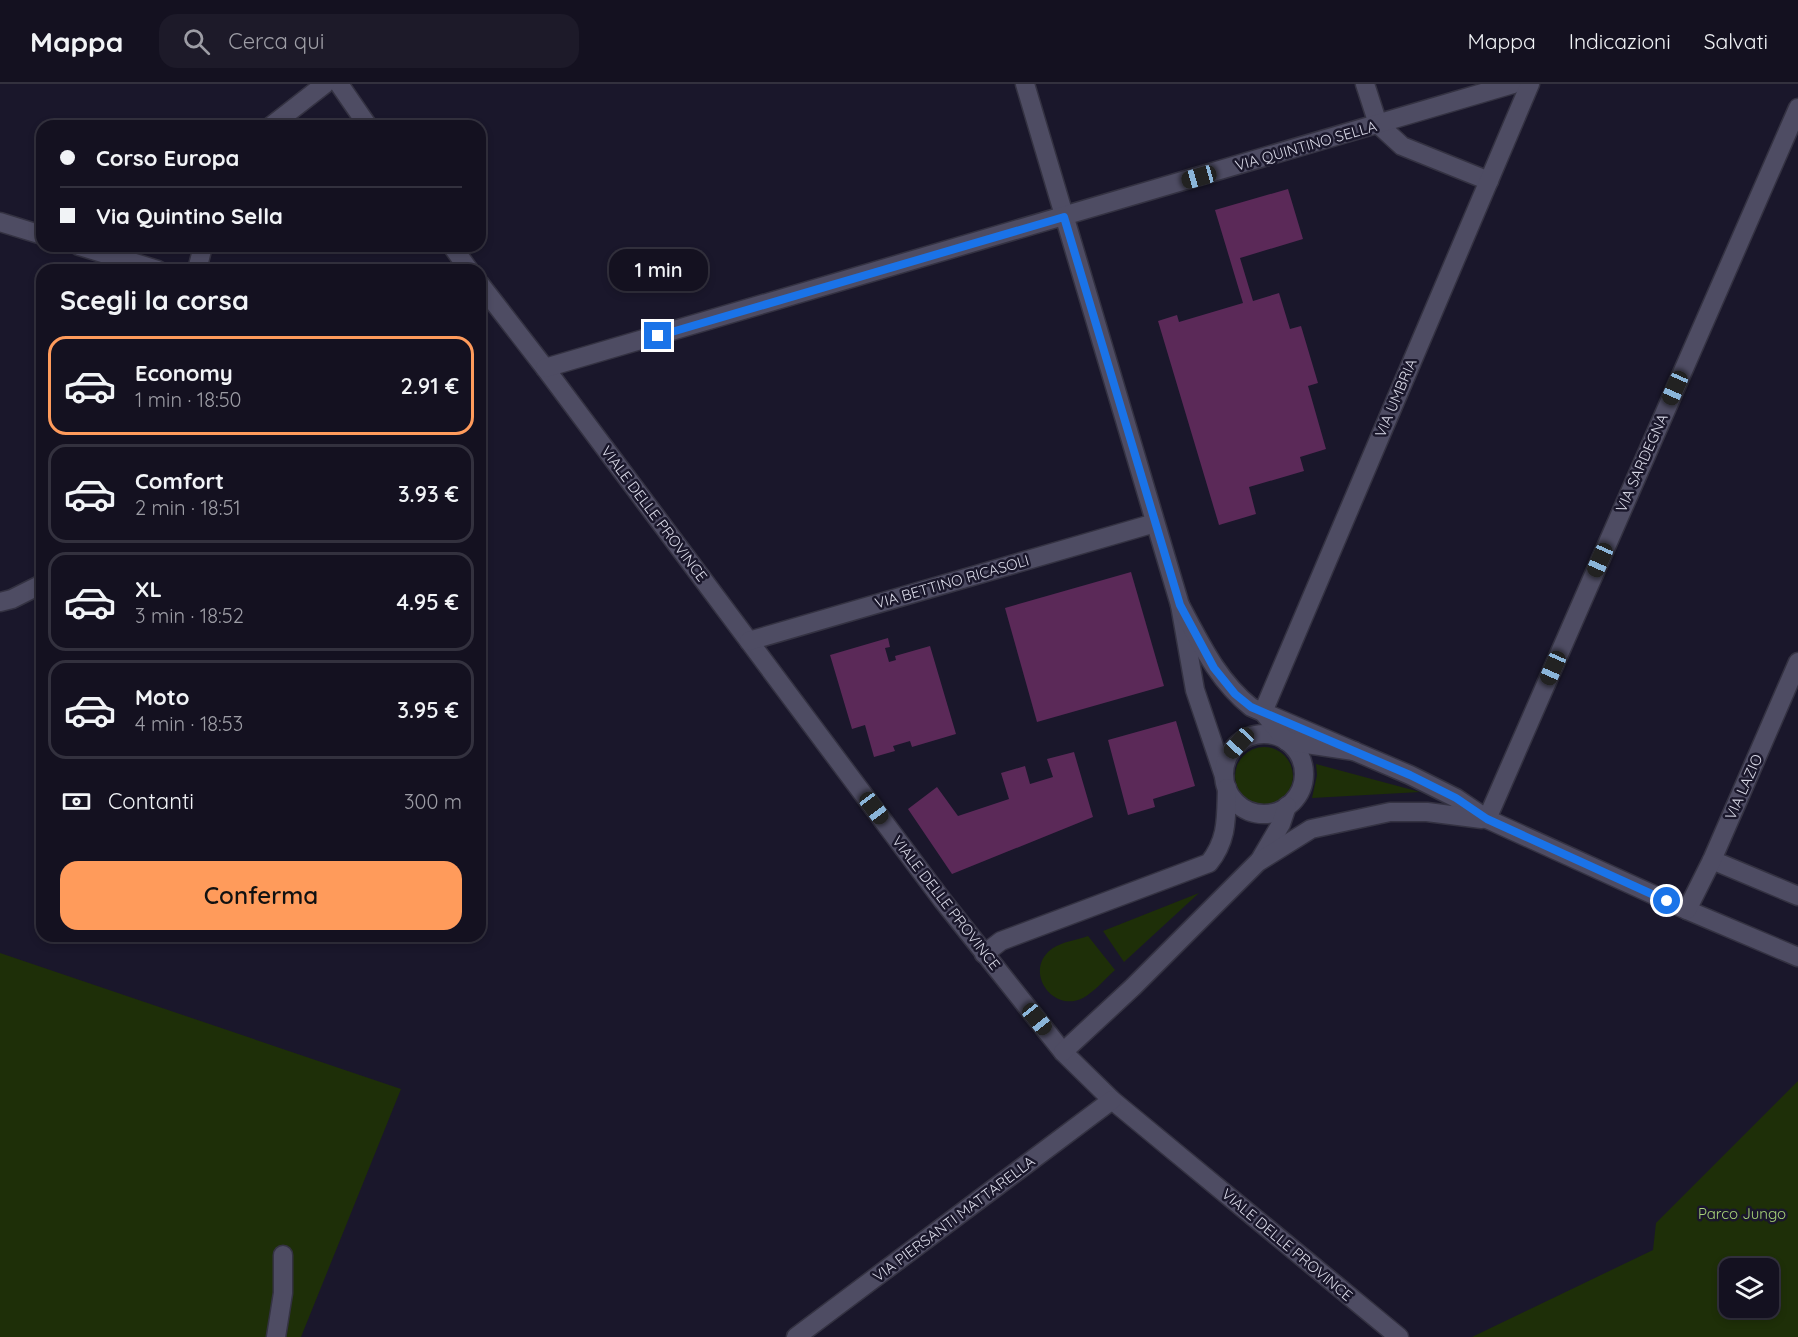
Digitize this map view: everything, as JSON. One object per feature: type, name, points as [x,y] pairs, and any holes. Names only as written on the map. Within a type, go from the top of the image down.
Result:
[{"type":"street","points":[[279,120],[325,84]]},
{"type":"street","points":[[339,84],[364,120]]},
{"type":"street","points":[[1025,84],[1180,605],[1195,690],[1225,782],[1233,799],[1242,807],[1253,812],[1265,814],[1276,812],[1287,806]]},
{"type":"street","points":[[1365,84],[1378,124],[1402,146],[1489,181]]},
{"type":"street","name":"VIA QUINTINO SELLA","points":[[545,369],[1513,84]]},
{"type":"street","name":"VIA UMBRIA","points":[[1263,712],[1530,84]]},
{"type":"street","name":"VIA SARDEGNA","points":[[1487,819],[1798,108]]},
{"type":"street","points":[[0,222],[36,233]]},
{"type":"street","points":[[99,252],[138,264]]},
{"type":"street","name":"VIALE DELLE PROVINCE","points":[[486,292],[984,954],[1064,1052],[1112,1100],[1399,1337]]},
{"type":"street","name":"VIA BETTINO RICASOLI","points":[[749,641],[1155,523]]},
{"type":"street","points":[[0,602],[12,599],[36,587]]},
{"type":"street","points":[[1180,605],[1214,668],[1235,694],[1251,707],[1433,786],[1487,819],[1687,910],[1798,957]]},
{"type":"street","name":"VIA LAZIO","points":[[1687,910],[1712,860],[1798,662]]},
{"type":"street","points":[[1263,712],[1286,741],[1354,751]]},
{"type":"street","points":[[984,954],[1001,941],[1209,863],[1218,852],[1226,827],[1225,763],[1239,743],[1250,736],[1275,735],[1294,747],[1301,757],[1304,778],[1301,789],[1287,806],[1281,824],[1258,862]]},
{"type":"street","points":[[1064,1052],[1133,987],[1258,862],[1311,829],[1390,813],[1426,813],[1487,819]]},
{"type":"street","points":[[1712,860],[1798,896]]},
{"type":"street","name":"VIA PIERSANTI MATTARELLA","points":[[796,1337],[1112,1100]]},
{"type":"street","points":[[276,1337],[284,1293],[283,1256]]},
{"type":"green space","points":[[1258,747],[1270,747],[1285,755],[1293,770],[1293,782],[1285,797],[1270,805],[1258,805],[1243,797],[1235,782],[1235,770],[1243,755]]},
{"type":"green space","points":[[1316,764],[1420,792],[1312,798],[1317,775]]},
{"type":"green space","points":[[1199,893],[1124,962],[1103,931]]},
{"type":"green space","points":[[1088,936],[1115,970],[1083,998],[1072,1001],[1061,1000],[1045,987],[1041,977],[1040,967],[1044,957],[1057,946]]},
{"type":"green space","points":[[0,953],[401,1089],[301,1337],[0,1337]]},
{"type":"green space","name":"Parco Jungo","points":[[1798,1081],[1798,1337],[1472,1337],[1653,1250],[1656,1223]]},
{"type":"building","points":[[1288,189],[1303,239],[1240,258],[1253,301],[1279,293],[1290,329],[1301,326],[1318,383],[1308,386],[1326,449],[1300,457],[1304,471],[1249,487],[1256,514],[1219,525],[1158,321],[1177,315],[1179,322],[1243,303],[1215,210]]},
{"type":"building","points":[[1131,572],[1164,686],[1037,722],[1005,608]]},
{"type":"building","points":[[888,638],[890,647],[885,648],[889,662],[896,660],[895,656],[930,646],[956,734],[912,747],[910,741],[893,746],[895,751],[874,757],[865,725],[852,729],[830,655]]},
{"type":"building","points":[[1176,721],[1195,786],[1153,799],[1155,807],[1128,815],[1108,740]]},
{"type":"building","points":[[1074,752],[1093,817],[952,874],[908,809],[937,787],[958,816],[1009,799],[1001,773],[1025,766],[1030,784],[1053,777],[1047,759]]},
{"type":"route","points":[[658,336],[1064,217],[1180,605],[1214,668],[1235,694],[1251,707],[1410,775],[1456,798],[1487,819],[1667,901]]}]
